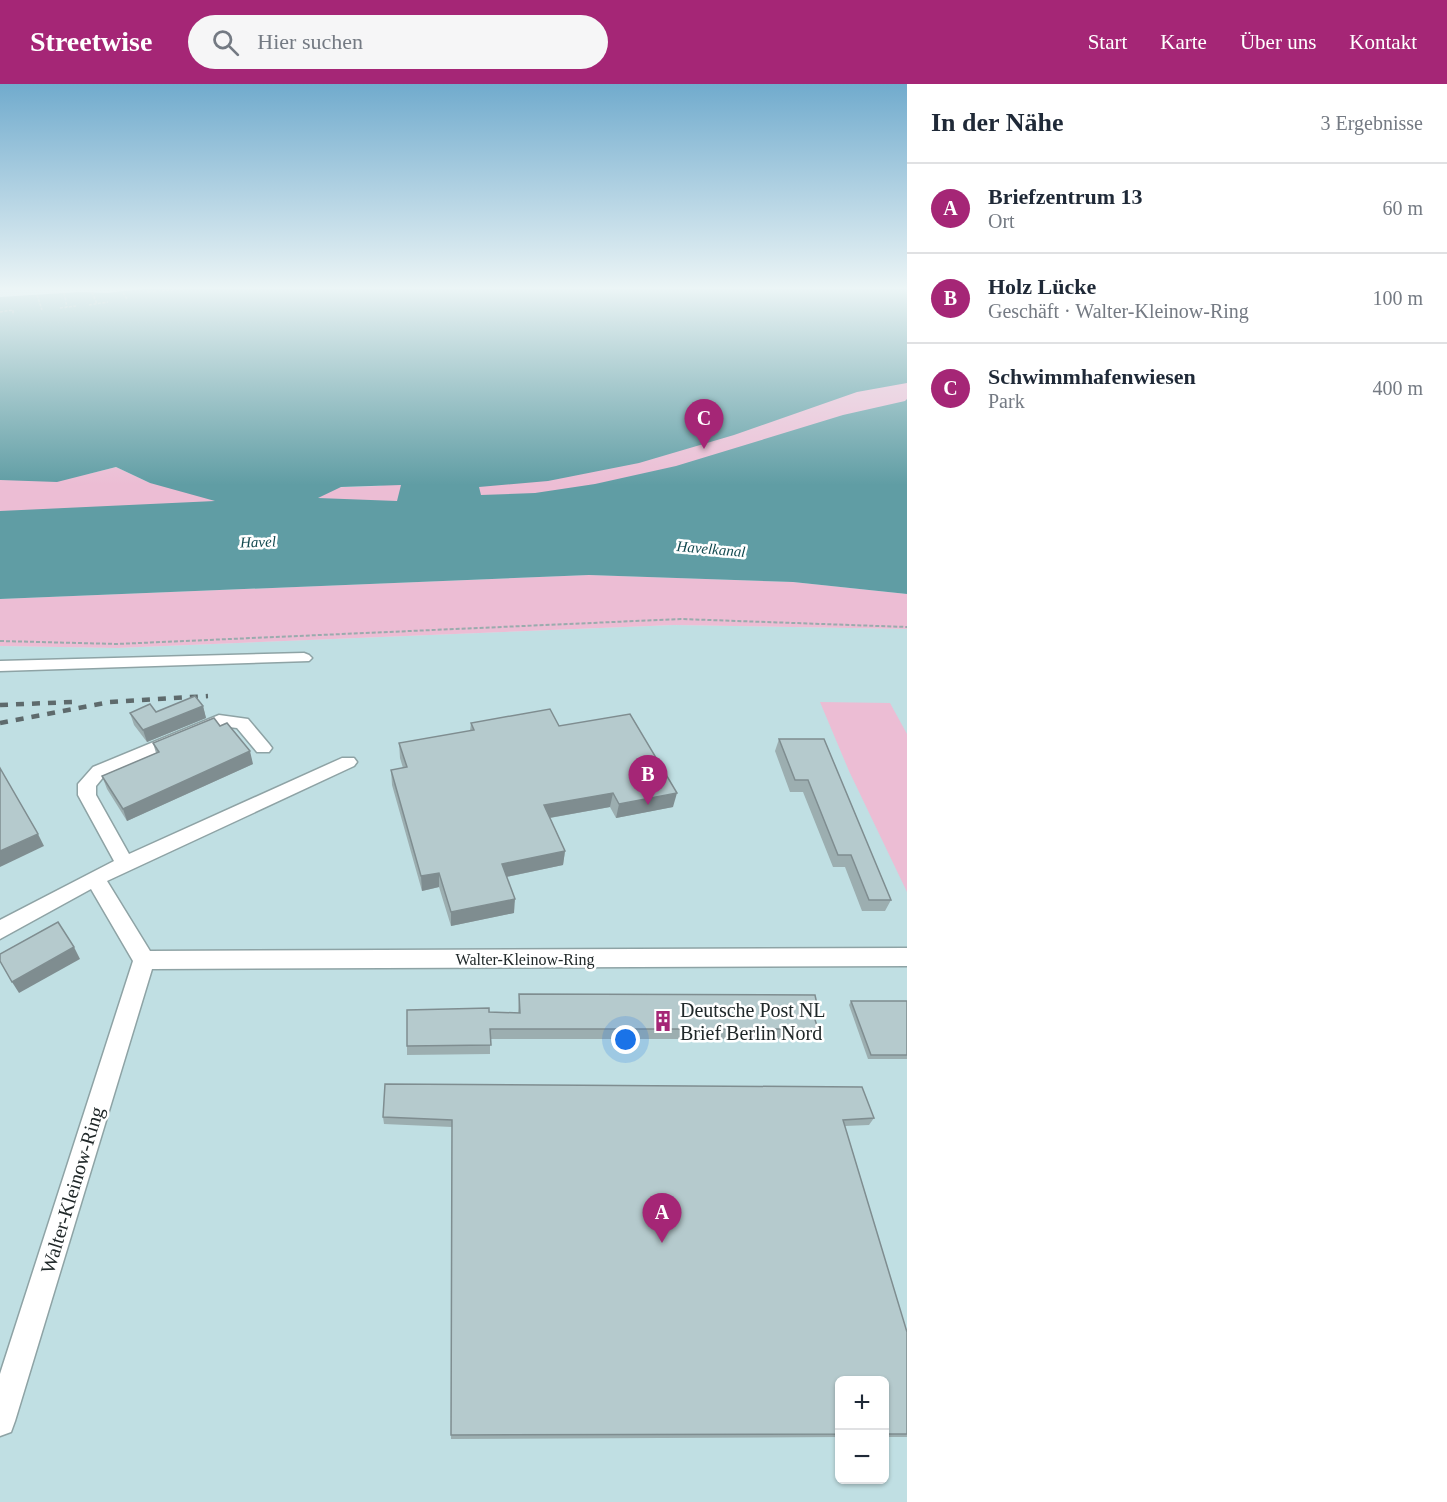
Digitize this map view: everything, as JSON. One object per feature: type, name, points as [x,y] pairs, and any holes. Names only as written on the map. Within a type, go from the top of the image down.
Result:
[{"type":"street","points":[[0,666],[304,658]]},
{"type":"street","points":[[126,864],[87,795],[87,784],[99,771],[219,720],[242,723],[263,748]]},
{"type":"street","points":[[0,930],[95,878],[348,762]]},
{"type":"street","points":[[95,878],[144,960]]},
{"type":"street","name":"Walter-Kleinow-Ring","points":[[0,1421],[144,960],[907,957]]},
{"type":"path","points":[[0,641],[117,644],[395,634],[681,620],[907,627]]},
{"type":"shaded area","points":[[907,378],[907,403],[670,471],[535,497],[181,507],[0,517],[0,477],[88,474],[116,467],[150,483],[285,489],[378,486],[733,422]]},
{"type":"shaded area","points":[[589,575],[793,582],[907,594],[907,629],[674,625],[117,648],[0,646],[0,599]]},
{"type":"shaded area","points":[[674,625],[907,629],[907,1502],[0,1502],[0,646],[117,648]]},
{"type":"shaded area","points":[[820,702],[890,703],[907,734],[907,892],[849,771]]},
{"type":"water","points":[[0,353],[907,353],[907,383],[857,392],[734,435],[639,463],[548,481],[479,487],[481,495],[535,493],[595,484],[676,466],[843,415],[907,399],[907,594],[793,582],[589,575],[0,599],[0,511],[215,501],[150,483],[116,467],[57,482],[0,480]],"holes":[[[401,485],[397,501],[318,498],[341,487]]]},
{"type":"building","points":[[195,696],[203,706],[143,730],[130,713],[150,704],[156,712]]},
{"type":"building","points":[[550,709],[559,726],[630,714],[677,793],[619,804],[613,793],[544,805],[565,851],[502,864],[515,899],[451,912],[439,873],[421,876],[391,770],[407,767],[399,743],[474,730],[471,723]]},
{"type":"building","points":[[214,718],[220,726],[227,723],[250,751],[123,809],[102,776],[159,752],[153,743]]},
{"type":"building","points":[[779,739],[824,739],[891,900],[869,900],[851,855],[838,855],[808,780],[795,780]]},
{"type":"building","points":[[0,768],[38,834],[0,851]]},
{"type":"building","points":[[58,922],[74,947],[12,982],[0,961],[0,954]]},
{"type":"building","points":[[519,994],[815,995],[818,1009],[812,1010],[818,1029],[490,1029],[491,1045],[407,1046],[407,1010],[489,1008],[489,1012],[520,1013]]},
{"type":"building","points":[[851,1001],[907,1001],[907,1055],[871,1055]]},
{"type":"building","points":[[385,1084],[862,1087],[874,1118],[843,1120],[907,1332],[907,1434],[889,1434],[889,1376],[835,1376],[835,1434],[451,1435],[452,1120],[383,1117]]},
{"type":"railway","points":[[0,723],[110,702],[208,696]]},
{"type":"railway","points":[[0,705],[72,702]]},
{"type":"place","name":"Schwimmhafenwiesen","points":[[704,449]]},
{"type":"place","name":"Holz Lücke","points":[[648,805]]},
{"type":"place","name":"Deutsche Post NL Brief Berlin Nord","points":[[663,1021]]},
{"type":"place","name":"Briefzentrum 13","points":[[662,1243]]},
{"type":"water label","name":"Havel","points":[[258,542]]},
{"type":"water label","name":"Havelkanal","points":[[711,549]]}]
